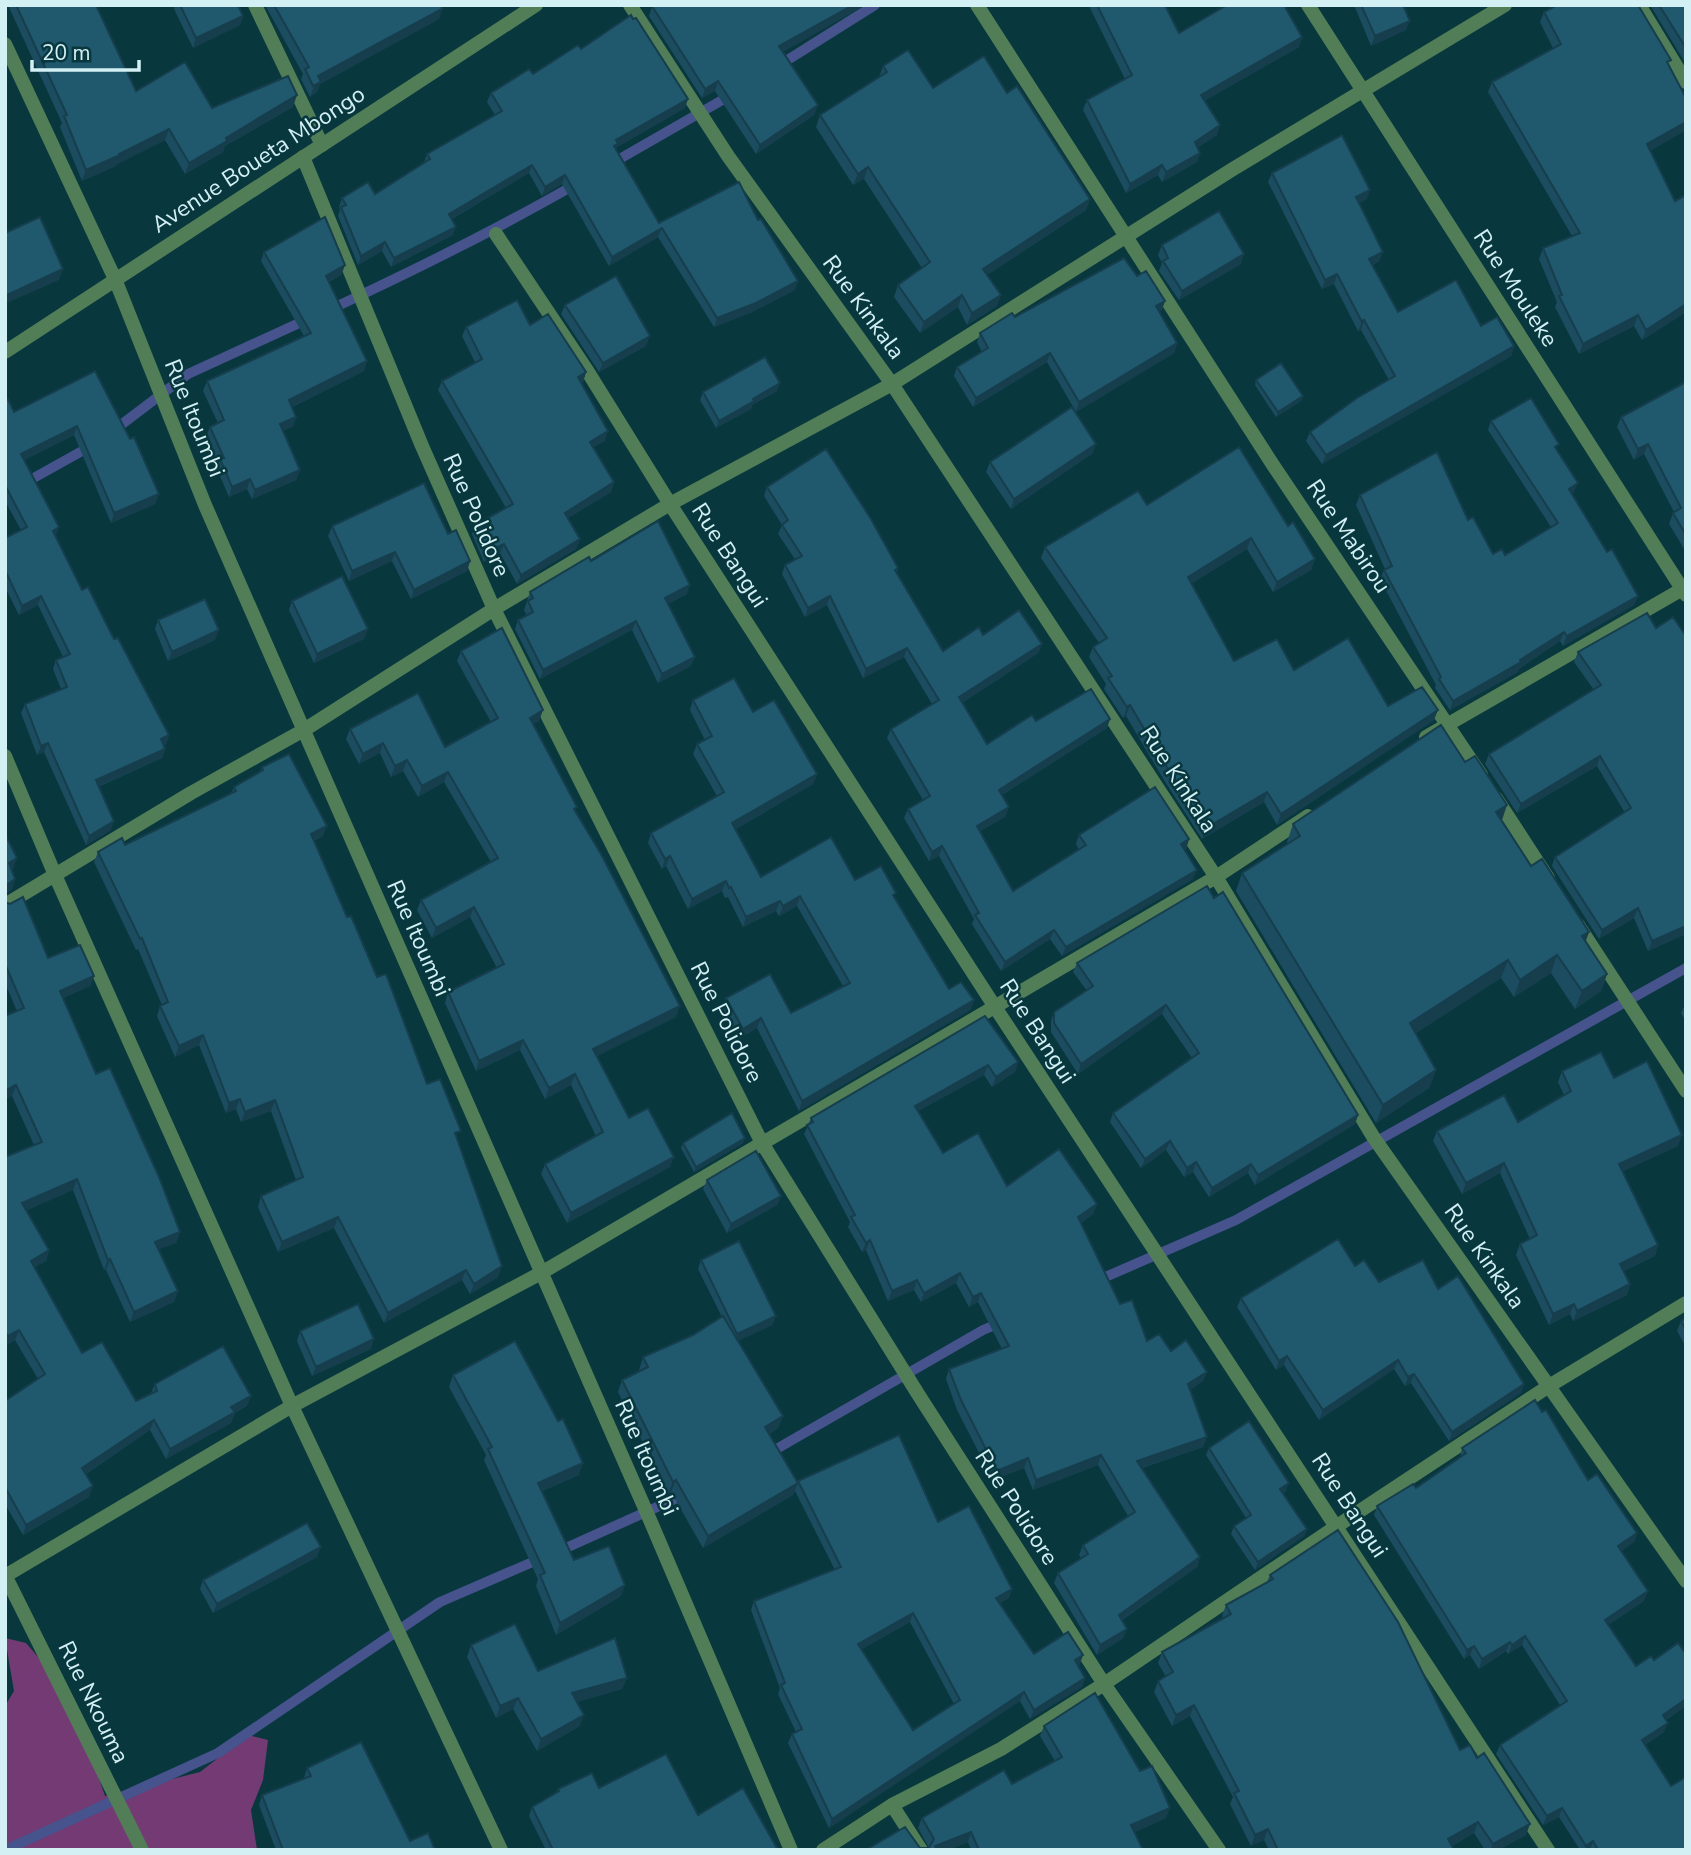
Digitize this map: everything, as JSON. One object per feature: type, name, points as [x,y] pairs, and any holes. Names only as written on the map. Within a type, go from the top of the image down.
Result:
[{"type":"street","points":[[255,5],[322,145]]},
{"type":"street","name":"Avenue Boueta Mbongo","points":[[5,352],[536,5]]},
{"type":"street","name":"Rue Kinkala","points":[[629,5],[728,156],[892,384],[1216,877],[1374,1138],[1686,1581]]},
{"type":"street","name":"Rue Mabirou","points":[[977,5],[1273,465],[1447,723],[1686,1091]]},
{"type":"street","name":"Rue Mouleke","points":[[1308,5],[1685,590]]},
{"type":"street","points":[[5,905],[191,793],[304,730],[494,609],[670,504],[892,384],[1362,89],[1505,5]]},
{"type":"street","points":[[1639,5],[1686,82]]},
{"type":"street","name":"Rue Itoumbi","points":[[5,44],[116,279],[205,505],[791,1850]]},
{"type":"street","name":"Rue Polidore","points":[[303,157],[416,433],[494,609],[762,1143],[918,1394],[1104,1684],[1219,1850]]},
{"type":"street","name":"Rue Bangui","points":[[496,233],[995,1007],[1548,1850]]},
{"type":"street","points":[[1413,746],[1447,723],[1685,590]]},
{"type":"street","points":[[5,756],[55,875],[292,1406],[500,1850]]},
{"type":"street","points":[[5,1576],[292,1406],[541,1273],[1216,877],[1320,808]]},
{"type":"street","points":[[823,1850],[892,1805],[1001,1749],[1104,1684],[1549,1386],[1686,1303]]},
{"type":"street","name":"Rue Nkouma","points":[[5,1576],[142,1850]]},
{"type":"street","points":[[892,1805],[921,1850]]},
{"type":"shaded area","points":[[5,1638],[26,1643],[69,1693],[105,1796],[200,1772],[248,1735],[268,1740],[263,1780],[251,1810],[257,1850],[5,1850],[5,1706],[14,1691]]},
{"type":"building","points":[[16,5],[96,5],[136,91],[185,62],[212,108],[288,76],[297,95],[189,163],[169,129],[86,170],[64,116],[67,115]]},
{"type":"building","points":[[180,5],[238,5],[243,16],[196,38]]},
{"type":"building","points":[[274,5],[441,5],[442,9],[318,76],[321,82],[313,86],[305,69],[309,67]]},
{"type":"building","points":[[853,5],[779,46],[818,105],[760,145],[718,81],[705,89],[652,6]]},
{"type":"building","points":[[1097,5],[1165,5],[1179,33],[1227,5],[1284,5],[1302,37],[1201,95],[1220,125],[1195,142],[1200,153],[1166,172],[1162,165],[1130,184],[1087,100],[1132,75]]},
{"type":"building","points":[[1361,5],[1403,5],[1410,21],[1375,36]]},
{"type":"building","points":[[1557,5],[1638,5],[1671,60],[1667,62],[1686,98],[1686,122],[1647,144],[1675,201],[1686,195],[1686,304],[1646,330],[1638,315],[1583,344],[1559,296],[1562,295],[1543,248],[1580,233],[1492,82],[1561,44],[1544,12]]},
{"type":"building","points":[[1659,5],[1686,5],[1686,48]]},
{"type":"building","points":[[631,15],[633,19],[636,18],[688,99],[616,140],[618,144],[614,146],[659,223],[739,182],[758,220],[761,219],[798,281],[756,303],[717,318],[662,228],[612,257],[565,175],[545,187],[532,165],[449,214],[456,227],[394,258],[385,242],[361,256],[341,207],[346,205],[342,198],[368,182],[375,194],[430,159],[427,154],[502,111],[491,93],[529,69],[533,74],[578,45],[581,49]]},
{"type":"building","points":[[908,50],[933,88],[984,56],[1007,93],[1017,86],[1090,199],[983,269],[1001,295],[972,313],[962,295],[924,322],[898,285],[930,262],[868,167],[858,174],[820,115],[887,72],[883,66]]},
{"type":"building","points":[[1342,135],[1370,190],[1356,197],[1383,252],[1369,259],[1398,312],[1456,280],[1481,326],[1497,317],[1514,346],[1326,455],[1310,432],[1357,398],[1395,376],[1337,274],[1325,280],[1272,173]]},
{"type":"building","points":[[1219,211],[1244,254],[1182,291],[1163,261],[1168,258],[1162,245]]},
{"type":"building","points":[[40,217],[63,269],[5,296],[5,233]]},
{"type":"building","points":[[325,217],[345,265],[326,276],[367,361],[289,400],[296,417],[280,424],[300,470],[255,490],[250,479],[232,487],[220,459],[224,458],[210,427],[224,420],[207,381],[311,333],[264,252]]},
{"type":"building","points":[[1124,258],[1137,276],[1146,271],[1165,301],[1156,306],[1177,343],[1079,402],[1050,353],[976,398],[957,367],[988,348],[980,333],[1012,313],[1015,317]]},
{"type":"building","points":[[616,276],[650,336],[603,363],[565,305]]},
{"type":"building","points":[[517,300],[530,325],[548,314],[586,372],[578,377],[608,431],[590,442],[614,482],[565,513],[580,539],[521,575],[504,544],[487,552],[475,525],[513,504],[442,381],[482,359],[466,327]]},
{"type":"building","points":[[765,357],[780,383],[719,421],[703,392]]},
{"type":"building","points":[[1281,363],[1303,396],[1278,412],[1256,380]]},
{"type":"building","points":[[95,371],[130,439],[134,437],[159,494],[114,513],[77,426],[21,454],[59,527],[53,531],[82,590],[88,587],[114,639],[118,638],[169,735],[161,739],[165,749],[96,780],[114,821],[89,836],[48,743],[41,746],[25,704],[67,687],[56,660],[70,654],[41,596],[22,606],[5,570],[5,538],[27,527],[5,485],[5,400],[8,399],[14,412]]},
{"type":"building","points":[[1686,382],[1686,535],[1673,513],[1681,508],[1648,444],[1638,449],[1621,417]]},
{"type":"building","points":[[1531,398],[1559,444],[1555,447],[1578,483],[1569,489],[1607,552],[1612,549],[1638,596],[1567,636],[1564,632],[1520,660],[1521,662],[1453,701],[1439,679],[1441,677],[1384,570],[1392,566],[1360,495],[1437,452],[1468,520],[1473,517],[1493,554],[1502,549],[1505,555],[1558,523],[1491,421]]},
{"type":"building","points":[[1072,407],[1096,444],[1014,499],[990,462]]},
{"type":"building","points":[[1239,447],[1288,526],[1293,522],[1315,559],[1277,582],[1251,538],[1188,577],[1234,661],[1277,639],[1294,670],[1348,638],[1388,706],[1422,687],[1438,710],[1281,814],[1267,792],[1206,828],[1130,705],[1127,707],[1108,678],[1112,676],[1093,647],[1107,638],[1045,547],[1138,491],[1147,505]]},
{"type":"building","points":[[826,449],[871,519],[898,568],[895,570],[943,651],[979,627],[983,635],[1019,610],[1042,644],[959,697],[987,744],[1032,715],[1036,721],[1091,689],[1110,719],[999,790],[1009,807],[977,826],[1013,891],[1086,845],[1079,835],[1155,787],[1189,839],[1181,844],[1197,870],[1066,947],[1054,930],[1005,962],[975,915],[979,913],[942,846],[932,852],[908,809],[930,796],[891,729],[939,700],[907,648],[866,669],[830,596],[808,608],[785,565],[802,556],[782,525],[788,520],[767,487]]},
{"type":"building","points":[[424,483],[448,534],[456,530],[470,561],[414,590],[395,552],[352,571],[332,526]]},
{"type":"building","points":[[658,521],[690,585],[665,598],[695,657],[662,674],[636,621],[543,670],[518,620],[533,612],[528,601],[533,598],[530,592],[589,557],[591,561]]},
{"type":"building","points":[[342,576],[368,629],[317,654],[292,601]]},
{"type":"building","points":[[205,599],[219,630],[172,652],[158,620]]},
{"type":"building","points":[[1647,613],[1656,628],[1673,617],[1686,636],[1686,926],[1652,941],[1638,908],[1602,930],[1555,857],[1631,808],[1600,756],[1521,804],[1489,754],[1601,685],[1578,652]]},
{"type":"building","points":[[502,628],[543,710],[530,718],[577,807],[574,809],[601,854],[680,1006],[593,1049],[629,1118],[648,1108],[674,1157],[571,1213],[545,1164],[603,1132],[575,1074],[549,1088],[523,1040],[479,1061],[448,992],[504,964],[474,907],[436,928],[421,900],[498,858],[448,772],[422,786],[407,760],[395,766],[383,743],[363,754],[350,729],[418,693],[445,747],[498,718],[461,651]]},
{"type":"building","points":[[734,678],[753,712],[774,700],[817,774],[732,823],[761,877],[831,837],[855,880],[881,866],[896,893],[893,895],[949,989],[961,982],[974,1000],[802,1101],[761,1018],[743,1029],[726,998],[770,974],[791,1013],[850,983],[800,896],[783,906],[780,901],[746,917],[726,881],[692,899],[670,856],[665,859],[651,833],[724,792],[697,744],[712,736],[693,700]]},
{"type":"building","points":[[1441,725],[1465,762],[1475,756],[1507,805],[1496,812],[1531,866],[1542,859],[1589,932],[1582,936],[1607,974],[1582,991],[1557,955],[1520,980],[1508,960],[1410,1023],[1436,1070],[1383,1105],[1242,873],[1300,836],[1293,824]]},
{"type":"building","points":[[289,754],[327,826],[311,834],[347,917],[351,916],[377,977],[386,974],[427,1084],[440,1079],[461,1131],[455,1133],[502,1266],[474,1284],[466,1270],[388,1313],[338,1217],[282,1242],[261,1196],[303,1177],[275,1100],[245,1112],[240,1099],[229,1103],[203,1035],[179,1046],[160,1006],[168,1002],[142,938],[140,939],[98,852],[122,838],[125,845],[236,791],[234,787],[263,770],[262,767]]},
{"type":"building","points":[[5,834],[17,858],[9,863],[15,879],[5,886]]},
{"type":"building","points":[[1207,886],[1214,898],[1223,892],[1358,1115],[1258,1175],[1251,1164],[1212,1188],[1196,1162],[1187,1168],[1170,1141],[1145,1159],[1113,1113],[1199,1053],[1166,1005],[1081,1064],[1054,1023],[1054,1012],[1093,986],[1077,963]]},
{"type":"building","points":[[23,897],[48,958],[80,945],[94,976],[60,991],[96,1074],[110,1068],[159,1177],[180,1232],[155,1242],[178,1291],[134,1312],[110,1259],[108,1260],[77,1179],[22,1203],[49,1250],[31,1261],[82,1353],[102,1342],[136,1401],[157,1391],[155,1384],[223,1346],[251,1396],[231,1407],[235,1412],[170,1449],[154,1420],[82,1468],[93,1486],[26,1525],[5,1487],[5,1401],[45,1374],[19,1330],[8,1336],[5,1332],[5,1157],[42,1142],[16,1085],[5,1091],[5,1016],[24,1008],[5,964],[5,902],[10,904]]},
{"type":"building","points":[[985,1016],[1018,1062],[996,1077],[988,1065],[915,1106],[943,1153],[978,1133],[1007,1186],[1059,1149],[1097,1204],[1078,1217],[1120,1304],[1132,1300],[1147,1341],[1159,1334],[1171,1351],[1186,1340],[1207,1372],[1188,1384],[1207,1437],[1137,1461],[1200,1557],[1119,1615],[1127,1629],[1100,1645],[1058,1573],[1088,1554],[1083,1545],[1135,1512],[1101,1455],[1036,1480],[1028,1458],[997,1471],[961,1400],[949,1369],[1009,1346],[981,1293],[973,1297],[960,1273],[924,1293],[917,1280],[892,1291],[870,1240],[866,1243],[851,1217],[855,1215],[807,1125],[813,1122],[811,1118]]},
{"type":"building","points":[[1601,1052],[1614,1078],[1647,1061],[1682,1135],[1619,1164],[1658,1245],[1620,1264],[1630,1284],[1577,1311],[1574,1304],[1553,1314],[1520,1244],[1537,1235],[1504,1163],[1466,1183],[1437,1131],[1504,1095],[1518,1122],[1571,1091],[1562,1071]]},
{"type":"building","points":[[732,1113],[745,1138],[696,1167],[683,1143]]},
{"type":"building","points":[[756,1151],[781,1196],[731,1224],[707,1180]]},
{"type":"building","points":[[1338,1239],[1355,1266],[1364,1260],[1379,1282],[1423,1260],[1438,1289],[1458,1276],[1524,1384],[1452,1432],[1414,1374],[1408,1377],[1398,1360],[1323,1410],[1287,1356],[1279,1361],[1241,1298]]},
{"type":"building","points":[[739,1241],[776,1316],[737,1334],[701,1260]]},
{"type":"building","points":[[358,1304],[374,1339],[316,1367],[300,1331]]},
{"type":"building","points":[[723,1316],[783,1416],[765,1427],[798,1483],[708,1536],[676,1480],[673,1482],[622,1380],[648,1367],[643,1357],[693,1335]]},
{"type":"building","points":[[515,1341],[558,1421],[563,1419],[583,1463],[538,1483],[574,1560],[609,1546],[625,1585],[560,1623],[540,1575],[545,1573],[488,1449],[492,1447],[453,1375]]},
{"type":"building","points":[[1535,1400],[1542,1412],[1546,1410],[1588,1480],[1597,1474],[1637,1533],[1618,1546],[1648,1591],[1605,1620],[1636,1666],[1651,1656],[1654,1660],[1678,1643],[1686,1654],[1686,1699],[1663,1715],[1668,1723],[1642,1740],[1671,1786],[1686,1777],[1686,1850],[1598,1850],[1593,1841],[1586,1846],[1562,1808],[1547,1816],[1500,1745],[1567,1701],[1525,1636],[1482,1659],[1474,1646],[1467,1650],[1377,1506],[1413,1484],[1416,1488],[1466,1453],[1462,1448]]},
{"type":"building","points":[[1249,1421],[1289,1483],[1280,1489],[1307,1529],[1258,1562],[1234,1526],[1251,1515],[1209,1448]]},
{"type":"building","points":[[899,1435],[938,1522],[969,1506],[1012,1589],[996,1598],[1034,1654],[1068,1632],[1083,1655],[1075,1660],[1085,1678],[1034,1710],[1024,1692],[832,1819],[792,1734],[802,1729],[781,1685],[785,1683],[754,1601],[841,1567],[798,1481]],"holes":[[[913,1613],[960,1700],[913,1730],[858,1644]]]},
{"type":"building","points":[[307,1523],[321,1547],[217,1604],[203,1580]]},
{"type":"building","points":[[1338,1530],[1398,1622],[1460,1750],[1470,1745],[1477,1758],[1484,1753],[1530,1824],[1493,1844],[1478,1822],[1448,1839],[1454,1850],[1278,1850],[1268,1829],[1255,1835],[1234,1793],[1239,1791],[1194,1705],[1176,1715],[1158,1681],[1173,1672],[1162,1652],[1231,1614],[1226,1605],[1273,1579],[1270,1575]]},
{"type":"building","points":[[515,1624],[538,1671],[615,1638],[627,1678],[572,1693],[584,1715],[541,1739],[518,1698],[500,1706],[471,1645]]},
{"type":"building","points":[[1095,1693],[1140,1771],[1152,1766],[1170,1808],[1131,1825],[1143,1850],[979,1850],[971,1832],[935,1846],[937,1850],[866,1850],[905,1827],[920,1848],[929,1848],[934,1839],[922,1818],[1004,1770],[1012,1784],[1062,1757],[1044,1726]]},
{"type":"building","points":[[361,1742],[410,1841],[428,1833],[435,1850],[283,1850],[262,1795],[311,1776],[307,1768]]},
{"type":"building","points":[[666,1754],[698,1815],[743,1788],[778,1850],[553,1850],[532,1807],[559,1791],[558,1789],[592,1773],[599,1788]]},
{"type":"waterway","points":[[778,66],[875,5]]},
{"type":"waterway","points":[[609,165],[731,95]]},
{"type":"waterway","points":[[329,310],[454,250],[576,184]]},
{"type":"waterway","points":[[113,431],[188,374],[308,319]]},
{"type":"waterway","points":[[5,494],[91,446]]},
{"type":"waterway","points":[[1094,1282],[1236,1220],[1686,968]]},
{"type":"waterway","points":[[766,1455],[983,1330],[1002,1322]]},
{"type":"waterway","points":[[557,1552],[686,1494]]},
{"type":"waterway","points":[[5,1850],[218,1753],[440,1602],[542,1558]]}]
